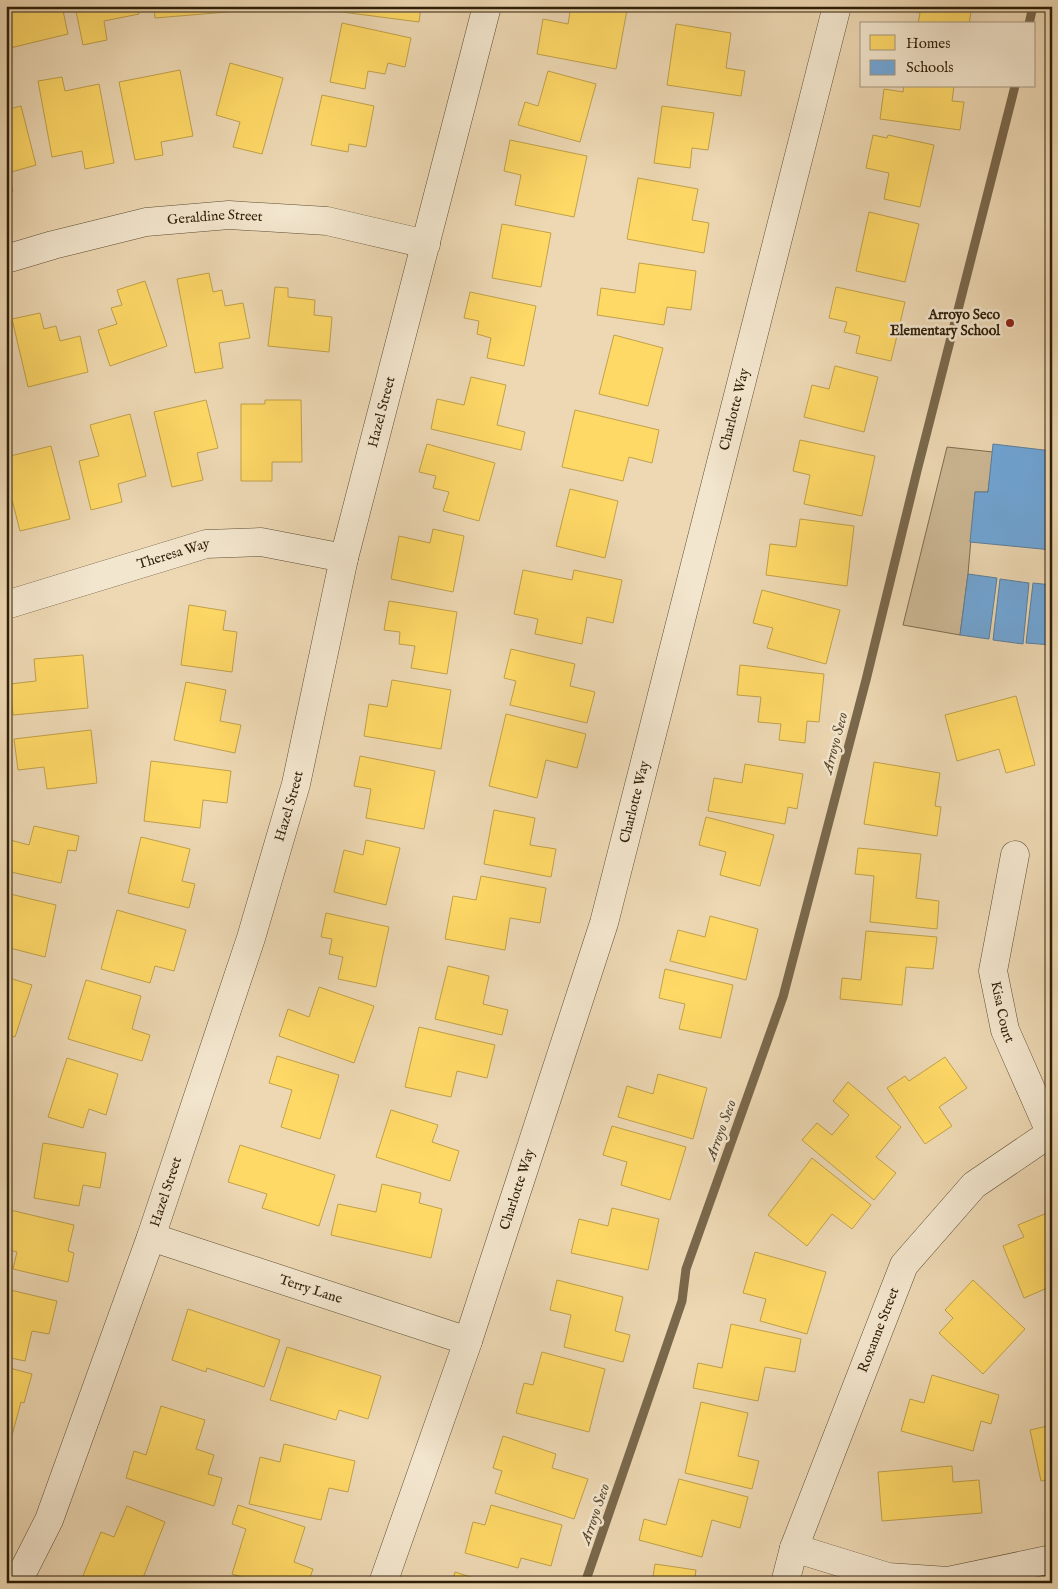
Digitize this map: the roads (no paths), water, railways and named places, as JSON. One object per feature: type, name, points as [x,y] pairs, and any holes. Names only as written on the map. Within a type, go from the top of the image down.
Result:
[{"type":"street","name":"Hazel Street","points":[[17,1583],[48,1520],[151,1237],[251,938],[296,784],[344,558],[487,6]]},
{"type":"street","name":"Charlotte Way","points":[[383,1583],[468,1341],[604,923],[837,6]]},
{"type":"street","name":"Geraldine Street","points":[[6,259],[53,245],[146,222],[229,215],[327,221],[426,244]]},
{"type":"street","name":"Theresa Way","points":[[6,605],[206,544],[261,542],[344,558]]},
{"type":"street","name":"Kisa Court","points":[[1015,855],[993,972],[1005,1030],[1051,1132]]},
{"type":"street","name":"Roxanne Street","points":[[785,1583],[794,1548],[904,1265],[974,1185],[1051,1132]]},
{"type":"street","name":"Terry Lane","points":[[151,1237],[468,1341]]},
{"type":"street","points":[[794,1548],[888,1577],[948,1581],[1052,1559]]},
{"type":"waterway","points":[[1029,22],[1033,6]]},
{"type":"waterway","name":"Arroyo Seco","points":[[585,1583],[682,1301],[686,1269],[783,997],[866,680],[1014,88]]},
{"type":"place","name":"Arroyo Seco Elementary School","points":[[1010,323]]}]
